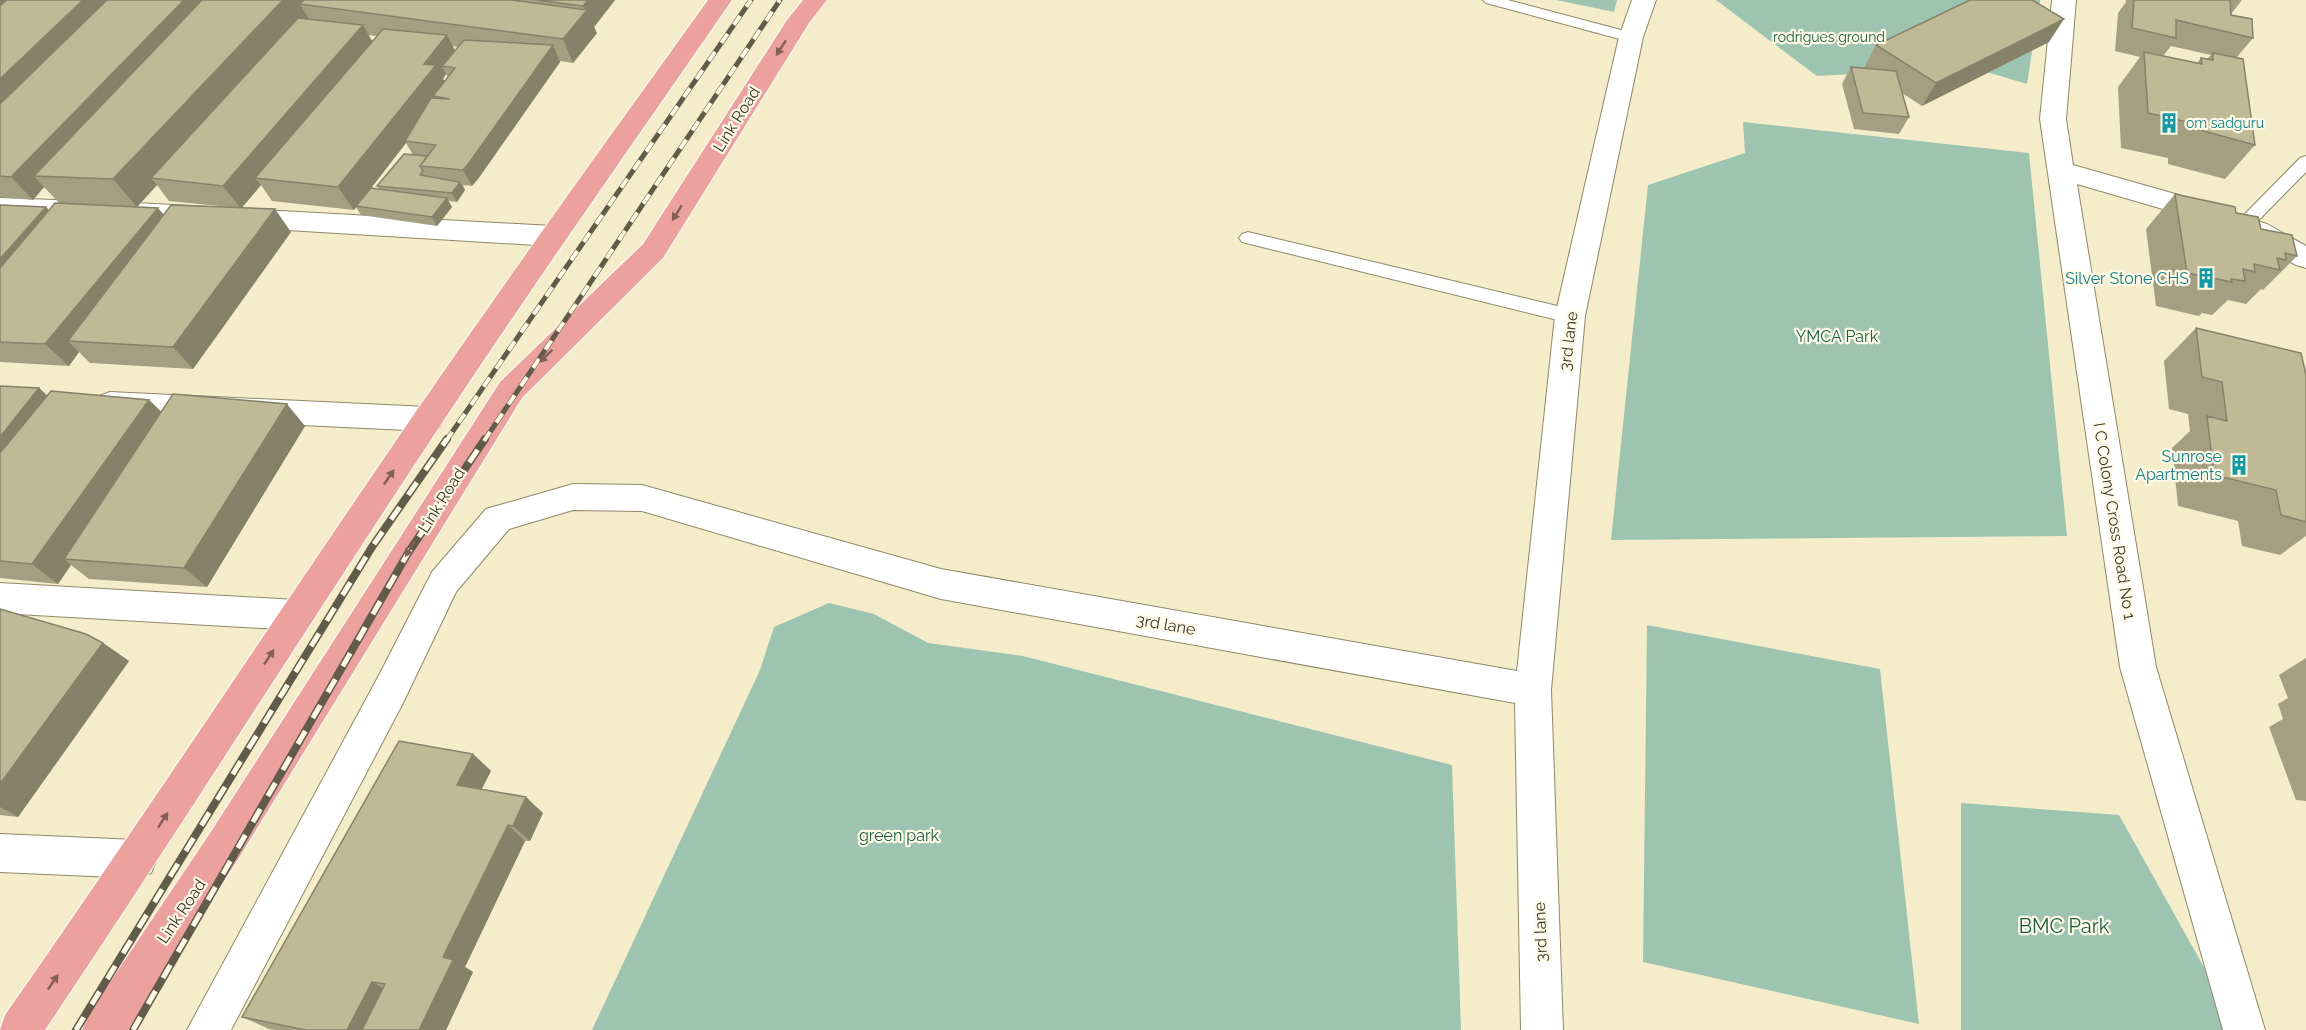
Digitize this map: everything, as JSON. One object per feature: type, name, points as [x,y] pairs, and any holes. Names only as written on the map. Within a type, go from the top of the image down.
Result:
[{"type":"main road","points":[[20,1030],[137,859],[296,615],[552,236],[720,0]]},
{"type":"main road","name":"Link Road","points":[[102,1030],[226,843],[511,390],[653,251],[780,49],[815,0]]},
{"type":"street","name":"3rd lane","points":[[1542,1030],[1533,690],[1570,316],[1631,37],[1644,0]]},
{"type":"street","name":"I C Colony Cross Road No 1","points":[[2064,0],[2053,119],[2138,667],[2244,1030]]},
{"type":"street","points":[[2060,170],[2245,224],[2306,258]]},
{"type":"street","points":[[42,207],[67,182]]},
{"type":"street","points":[[0,207],[42,207],[552,236]]},
{"type":"street","points":[[83,402],[428,419]]},
{"type":"street","name":"3rd lane","points":[[208,1030],[390,691],[444,582],[498,519],[573,497],[642,498],[941,584],[1533,690]]},
{"type":"street","points":[[0,598],[296,615]]},
{"type":"street","points":[[0,853],[137,859]]},
{"type":"lane","points":[[1491,0],[1631,37]]},
{"type":"lane","points":[[2245,224],[2306,162]]},
{"type":"lane","points":[[1248,238],[1570,316]]},
{"type":"green space","points":[[1556,0],[1617,0],[1614,12]]},
{"type":"green space","name":"rodrigues ground","points":[[1716,0],[2040,0],[2027,84],[1906,48],[1853,74],[1817,76]]},
{"type":"green space","name":"YMCA Park","points":[[1743,122],[2029,153],[2067,536],[1611,540],[1648,185],[1745,153]]},
{"type":"green space","name":"green park","points":[[829,603],[874,614],[928,643],[1023,656],[1452,765],[1461,1030],[592,1030],[760,670],[774,627]]},
{"type":"green space","points":[[1647,625],[1880,669],[1919,1024],[1643,962]]},
{"type":"green space","name":"BMC Park","points":[[1961,803],[2119,815],[2239,1030],[1961,1030]]},
{"type":"building","points":[[7,0],[83,0],[0,79],[0,6]]},
{"type":"building","points":[[107,0],[184,0],[11,177],[0,176],[0,104]]},
{"type":"building","points":[[202,0],[283,0],[113,179],[34,176]]},
{"type":"building","points":[[304,0],[512,0],[587,10],[563,39],[300,4]]},
{"type":"building","points":[[537,0],[588,0],[583,6]]},
{"type":"building","points":[[1970,0],[2032,0],[2064,19],[1936,83],[1876,45]]},
{"type":"building","points":[[2134,0],[2230,0],[2231,15],[2252,19],[2253,38],[2176,20],[2176,38],[2132,28]]},
{"type":"building","points":[[298,18],[363,25],[223,186],[151,178]]},
{"type":"building","points":[[383,29],[447,35],[424,64],[436,65],[338,187],[255,178]]},
{"type":"building","points":[[464,40],[553,45],[463,170],[420,166],[436,145],[405,141],[431,98],[450,99],[433,96],[455,68],[442,66]]},
{"type":"building","points":[[2144,52],[2202,64],[2201,58],[2213,60],[2213,53],[2243,59],[2255,145],[2196,129],[2196,124],[2148,113]]},
{"type":"building","points":[[1851,67],[1896,71],[1909,117],[1863,113]]},
{"type":"building","points":[[404,154],[427,156],[420,166],[423,171],[420,175],[460,182],[452,193],[377,186]]},
{"type":"building","points":[[371,188],[447,198],[432,217],[356,206]]},
{"type":"building","points":[[2175,194],[2235,207],[2236,213],[2258,217],[2261,229],[2292,235],[2297,256],[2285,253],[2286,260],[2277,258],[2280,270],[2254,264],[2255,272],[2243,269],[2245,281],[2231,279],[2232,282],[2187,273]]},
{"type":"building","points":[[55,203],[158,208],[45,344],[0,342],[0,268]]},
{"type":"building","points":[[0,205],[46,207],[0,259]]},
{"type":"building","points":[[171,205],[275,209],[173,347],[68,341]]},
{"type":"building","points":[[2196,328],[2301,353],[2306,375],[2306,522],[2281,515],[2276,490],[2214,475],[2207,416],[2227,421],[2222,382],[2202,377]]},
{"type":"building","points":[[0,386],[39,388],[0,437]]},
{"type":"building","points":[[51,391],[149,400],[32,564],[0,561],[0,453]]},
{"type":"building","points":[[173,394],[287,404],[184,568],[64,559]]},
{"type":"building","points":[[0,609],[86,634],[103,643],[0,784]]},
{"type":"building","points":[[399,741],[473,754],[457,785],[526,797],[513,826],[508,825],[443,957],[453,960],[419,1030],[362,1030],[385,984],[372,982],[347,1030],[306,1030],[242,1017]]},
{"type":"railway","points":[[446,441],[751,0]]},
{"type":"railway","points":[[484,441],[780,0]]},
{"type":"railway","points":[[76,1030],[372,547],[447,439]]},
{"type":"railway","points":[[133,1030],[408,553],[485,439]]},
{"type":"place","name":"om sadguru","points":[[2169,123]]},
{"type":"place","name":"Silver Stone CHS","points":[[2206,278]]},
{"type":"place","name":"Sunrose Apartments","points":[[2239,465]]}]
